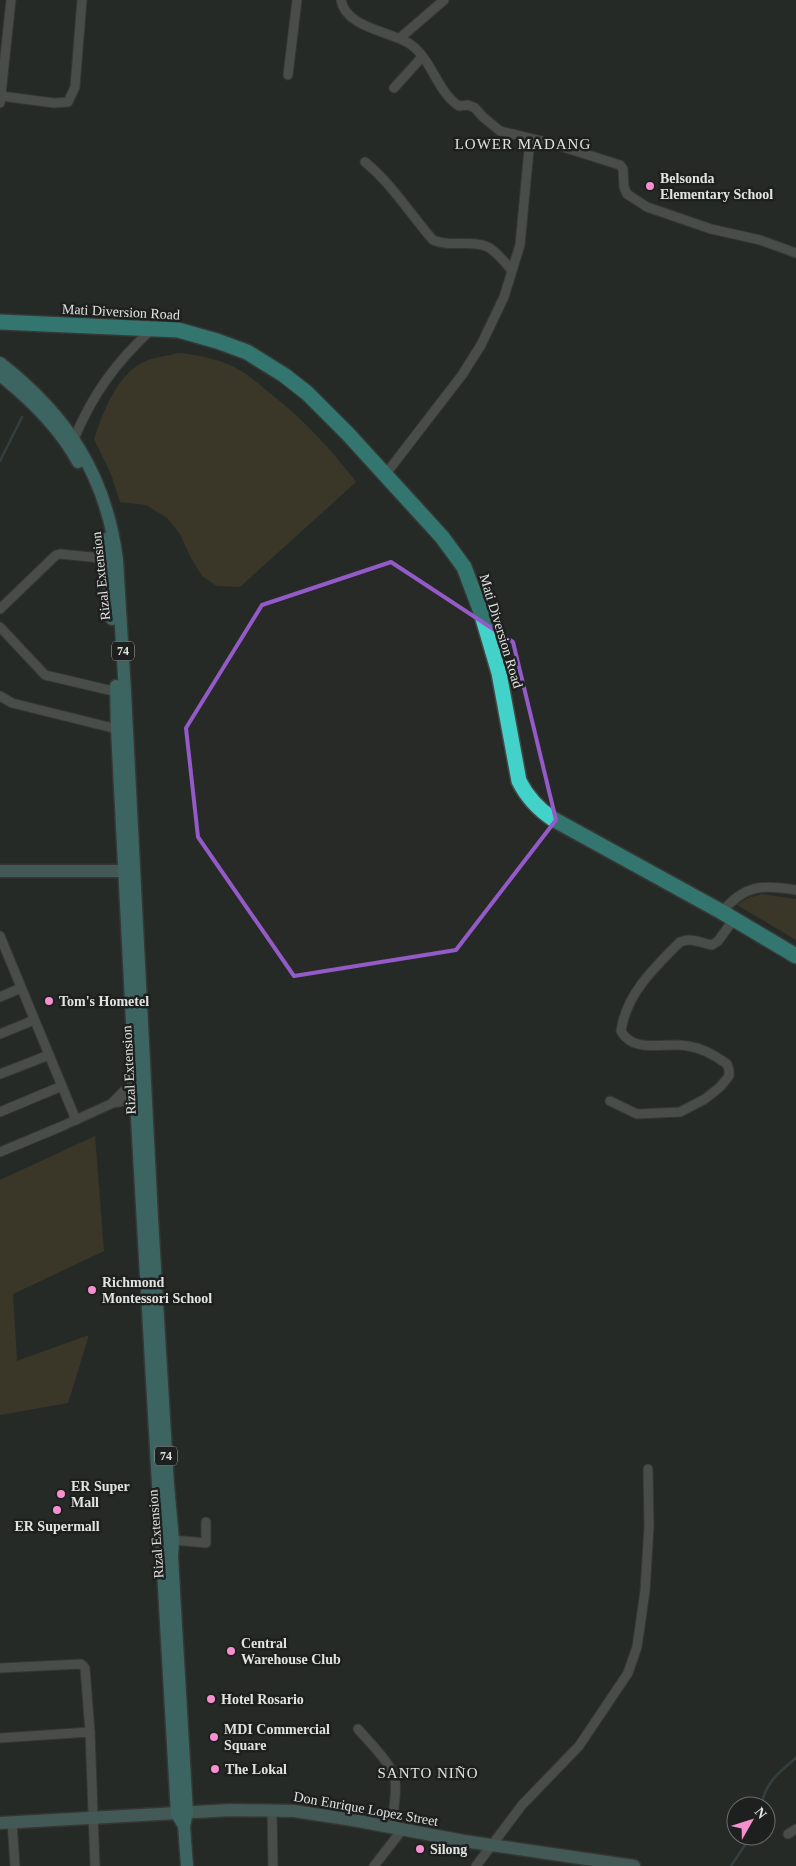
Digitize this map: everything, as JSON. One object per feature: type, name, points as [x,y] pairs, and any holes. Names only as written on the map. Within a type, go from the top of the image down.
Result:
[{"type":"highway","name":"Mati Diversion Road","points":[[0,322],[178,330],[231,346],[267,363],[307,394],[385,474],[442,537],[464,567],[499,673],[519,781],[525,793],[535,805],[553,819],[796,956]]},
{"type":"main road","name":"Rizal Extension","points":[[0,363],[51,410],[70,442],[96,502],[112,560],[125,682],[129,871]]},
{"type":"main road","name":"Rizal Extension","points":[[1,377],[31,402],[70,442]]},
{"type":"main road","name":"Rizal Extension","points":[[112,560],[117,729],[129,871],[183,1818]]},
{"type":"main road","name":"Rizal Extension","points":[[141,1098],[173,1540],[172,1558],[183,1818]]},
{"type":"main road","name":"74","points":[[183,1818],[187,1866]]},
{"type":"street","points":[[10,0],[0,99],[54,103],[68,102],[75,87],[82,0]]},
{"type":"street","points":[[288,75],[297,0]]},
{"type":"street","points":[[341,0],[351,17],[374,30],[400,38],[412,46],[422,57],[450,100],[459,106],[468,105],[475,108],[500,131],[550,143],[620,166],[624,170],[624,187],[627,194],[647,207],[711,229],[760,240],[796,253]]},
{"type":"street","points":[[400,38],[444,0]]},
{"type":"street","points":[[394,88],[422,57]]},
{"type":"street","points":[[385,474],[462,375],[481,345],[504,297],[520,245],[530,139]]},
{"type":"street","points":[[366,162],[406,205],[432,240],[439,243],[479,245],[488,248],[511,270]]},
{"type":"street","points":[[70,442],[106,379],[127,353],[154,328]]},
{"type":"street","points":[[0,609],[56,555],[112,560]]},
{"type":"street","points":[[0,626],[45,676],[117,692]]},
{"type":"street","points":[[0,696],[12,703],[117,729]]},
{"type":"street","points":[[0,871],[129,871]]},
{"type":"street","points":[[610,1101],[637,1114],[680,1112],[705,1099],[729,1076],[730,1070],[727,1064],[704,1051],[688,1046],[631,1043],[620,1031],[627,1009],[642,982],[680,942],[687,939],[712,945],[718,941],[728,916],[740,894],[752,888],[767,886],[796,890]]},
{"type":"street","points":[[0,936],[3,953],[22,988],[76,1120]]},
{"type":"street","points":[[0,997],[22,988]]},
{"type":"street","points":[[0,1034],[34,1020]]},
{"type":"street","points":[[0,1074],[49,1055]]},
{"type":"street","points":[[0,1152],[113,1102],[140,1079]]},
{"type":"street","points":[[0,1112],[62,1086]]},
{"type":"street","points":[[113,1102],[141,1098]]},
{"type":"street","points":[[476,1866],[522,1805],[579,1746],[628,1673],[637,1647],[645,1591],[650,1527],[648,1469]]},
{"type":"street","points":[[173,1540],[206,1543],[206,1522]]},
{"type":"street","points":[[0,1668],[82,1664],[84,1668],[90,1732],[95,1866]]},
{"type":"street","points":[[358,1729],[392,1770],[395,1779],[397,1829],[374,1866]]},
{"type":"street","points":[[0,1738],[90,1732]]},
{"type":"street","name":"Don Enrique Lopez Street","points":[[6,1822],[93,1818],[183,1818],[231,1810],[320,1814],[493,1845],[634,1866]]},
{"type":"street","points":[[272,1811],[273,1866]]},
{"type":"street","points":[[6,1822],[15,1866]]},
{"type":"highlighted area","points":[[391,562],[513,642],[556,820],[456,950],[294,976],[198,837],[186,728],[262,605]]},
{"type":"shaded area","points":[[178,353],[220,361],[249,376],[306,425],[337,458],[356,482],[240,587],[217,586],[202,576],[180,534],[167,518],[146,505],[120,502],[111,474],[94,439],[107,405],[128,373],[148,360]]},
{"type":"shaded area","points":[[762,894],[796,899],[796,940],[737,905],[748,898]]},
{"type":"shaded area","points":[[95,1136],[104,1251],[13,1294],[17,1361],[89,1335],[68,1403],[0,1415],[0,1180]]},
{"type":"waterway","points":[[0,461],[22,417]]},
{"type":"waterway","points":[[764,1796],[778,1773],[796,1758]]},
{"type":"waterway","points":[[731,1866],[744,1846]]},
{"type":"place","name":"Belsonda Elementary School","points":[[650,186]]},
{"type":"place","name":"Tom's Hometel","points":[[49,1001]]},
{"type":"place","name":"Richmond Montessori School","points":[[92,1290]]},
{"type":"place","name":"ER Super Mall","points":[[61,1494]]},
{"type":"place","name":"ER Supermall","points":[[57,1510]]},
{"type":"place","name":"Central Warehouse Club","points":[[231,1651]]},
{"type":"place","name":"Hotel Rosario","points":[[211,1699]]},
{"type":"place","name":"MDI Commercial Square","points":[[214,1737]]},
{"type":"place","name":"The Lokal","points":[[215,1769]]},
{"type":"place","name":"Silong","points":[[420,1849]]},
{"type":"district","name":"LOWER MADANG","points":[[523,144]]},
{"type":"district","name":"SANTO NIÑO","points":[[428,1773]]}]
